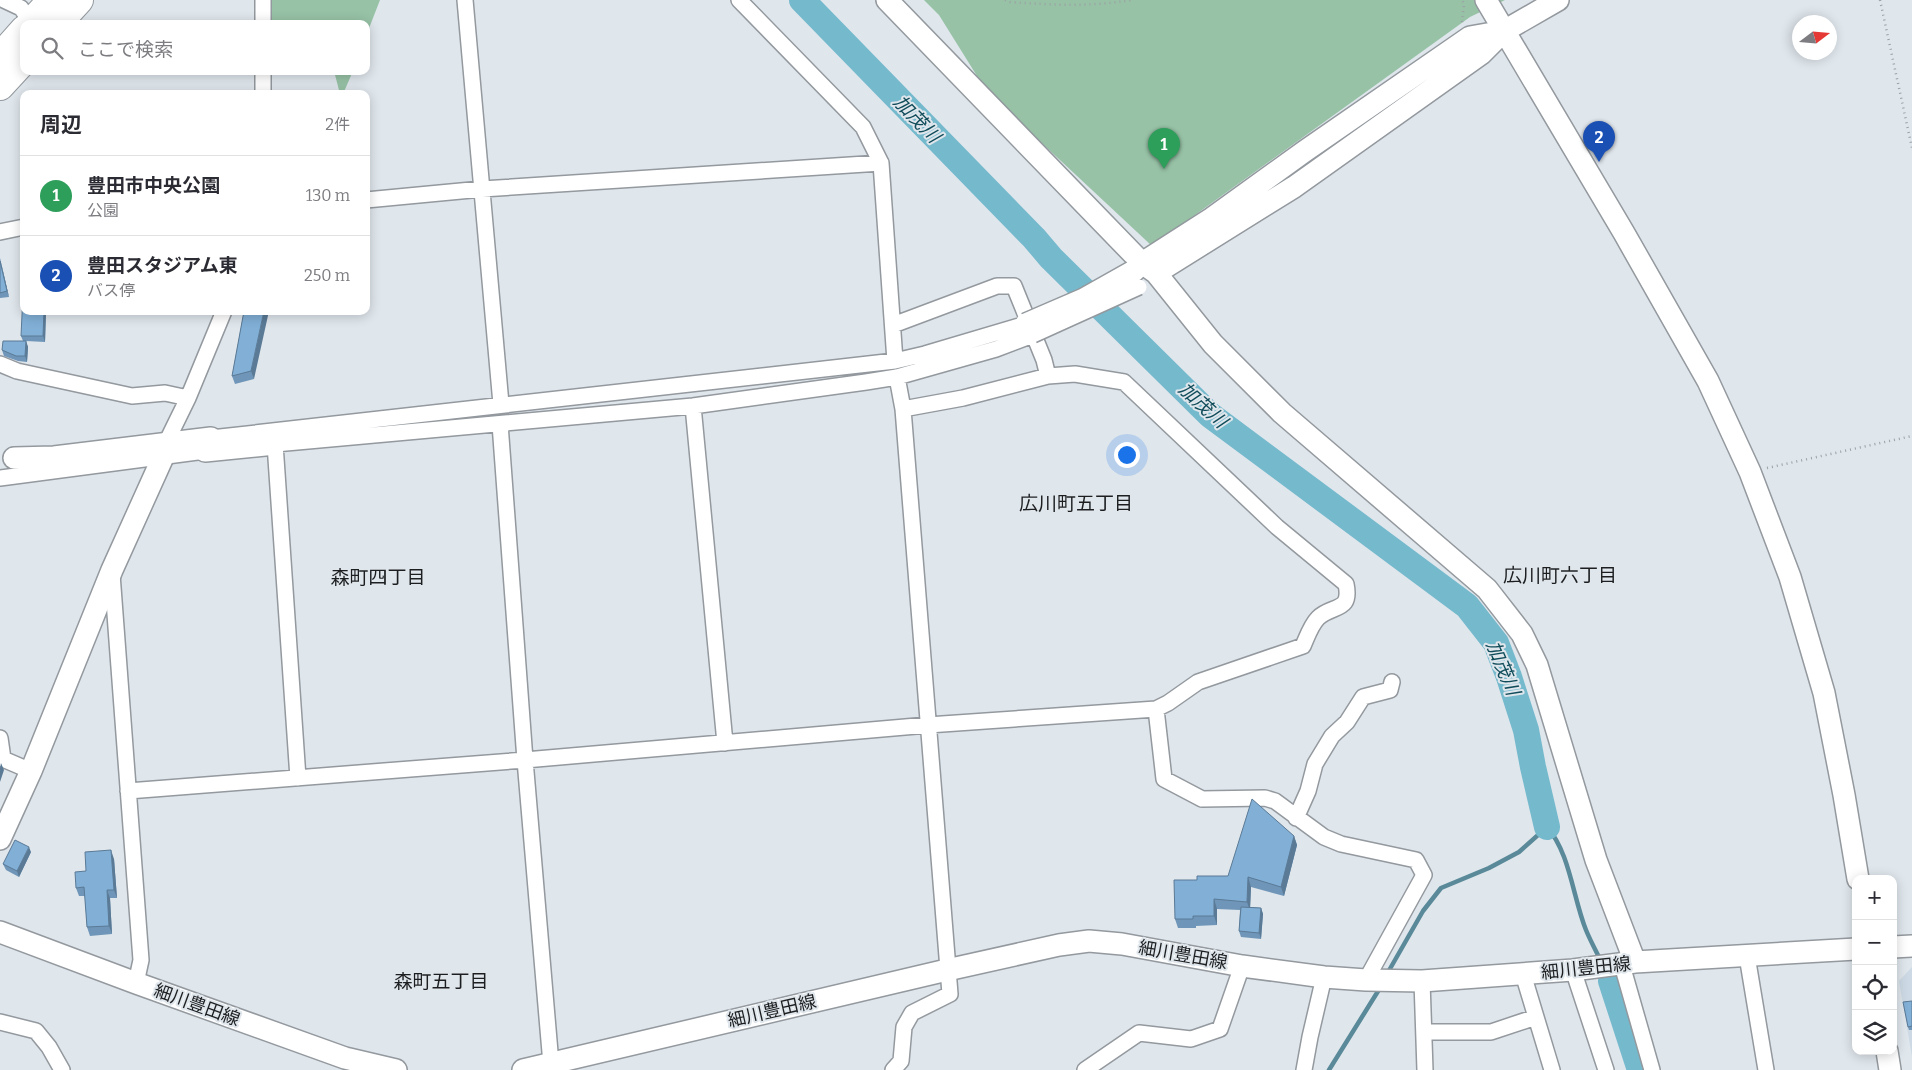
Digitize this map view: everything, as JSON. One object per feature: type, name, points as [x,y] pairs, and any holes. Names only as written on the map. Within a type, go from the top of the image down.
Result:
[{"type":"highway","points":[[38,20],[52,0]]},
{"type":"highway","points":[[44,20],[79,0]]},
{"type":"highway","points":[[0,57],[20,39]]},
{"type":"highway","points":[[0,86],[20,64]]},
{"type":"street","points":[[4,0],[20,8],[31,20]]},
{"type":"street","points":[[263,0],[263,20]]},
{"type":"street","points":[[465,0],[500,404]]},
{"type":"street","points":[[739,0],[863,127],[881,163],[894,325],[895,361]]},
{"type":"street","points":[[887,0],[1142,274],[1282,413],[1487,589],[1522,634],[1537,664],[1548,695],[1625,964],[1652,1070]]},
{"type":"street","points":[[1486,0],[1624,233],[1708,381],[1750,472],[1790,577],[1824,693],[1857,875]]},
{"type":"street","points":[[208,444],[275,444],[693,406],[897,377],[996,348],[1084,299],[1142,274],[1294,186],[1481,54],[1504,31],[1558,0]]},
{"type":"street","points":[[263,75],[263,90]]},
{"type":"street","points":[[370,200],[482,189],[881,163]]},
{"type":"street","points":[[0,232],[20,228]]},
{"type":"street","points":[[894,325],[997,286],[1014,286],[1044,360],[1048,376]]},
{"type":"street","points":[[0,838],[31,770],[112,570],[222,315]]},
{"type":"street","points":[[0,478],[208,444],[500,404],[895,361],[1029,330]]},
{"type":"street","points":[[0,364],[17,371],[132,396],[165,393],[188,398]]},
{"type":"street","points":[[128,791],[525,760],[928,725],[1156,709],[1198,682],[1303,646],[1320,616],[1340,607],[1346,601],[1348,592],[1346,584],[1277,527],[1124,382],[1075,374],[1048,376],[963,398],[903,409]]},
{"type":"street","points":[[893,1070],[901,1061],[904,1027],[912,1013],[950,994],[903,409],[897,377]]},
{"type":"street","points":[[693,406],[725,743]]},
{"type":"street","points":[[500,424],[525,760],[551,1064]]},
{"type":"street","points":[[275,444],[298,778]]},
{"type":"street","points":[[7,458],[164,451]]},
{"type":"street","points":[[112,570],[141,960],[136,983]]},
{"type":"street","points":[[1296,818],[1308,792],[1315,764],[1332,736],[1347,722],[1363,697],[1390,690],[1392,682]]},
{"type":"street","points":[[1156,709],[1164,779],[1202,799],[1265,798],[1275,801],[1324,837],[1342,844],[1416,860],[1424,875],[1366,980]]},
{"type":"street","points":[[0,738],[2,759],[31,770]]},
{"type":"street","name":"細川豊田線","points":[[0,932],[345,1058],[396,1070]]},
{"type":"street","name":"細川豊田線","points":[[523,1070],[947,970],[1058,945],[1089,941],[1122,944],[1242,966],[1324,977],[1422,981],[1573,970],[1625,964],[1852,949]]},
{"type":"street","points":[[1897,947],[1912,946]]},
{"type":"street","points":[[1747,956],[1766,1070]]},
{"type":"street","points":[[1085,1070],[1139,1033],[1191,1039],[1220,1029],[1242,966]]},
{"type":"street","points":[[1573,970],[1606,1070]]},
{"type":"street","points":[[1523,974],[1552,1070]]},
{"type":"street","points":[[1304,1070],[1324,977]]},
{"type":"street","points":[[1422,981],[1425,1070]]},
{"type":"street","points":[[1424,1032],[1492,1032],[1536,1017]]},
{"type":"street","points":[[0,1022],[36,1031],[62,1070]]},
{"type":"street","points":[[1888,1055],[1890,1070]]},
{"type":"path","points":[[1005,0],[1010,2],[1057,5],[1103,5],[1132,0]]},
{"type":"path","points":[[1880,0],[1912,148]]},
{"type":"path","points":[[1750,472],[1912,436]]},
{"type":"shaded area","points":[[1912,967],[1912,1057],[1899,981]]},
{"type":"green space","points":[[272,0],[380,0],[370,26],[370,20],[271,20]]},
{"type":"green space","points":[[924,0],[1505,0],[1470,17],[1152,246],[987,92],[939,15]]},
{"type":"green space","points":[[335,75],[351,75],[345,90],[339,90]]},
{"type":"building","points":[[0,261],[7,291],[0,293]]},
{"type":"building","points":[[22,315],[44,315],[43,336],[21,336]]},
{"type":"building","points":[[243,315],[263,315],[251,371],[232,376]]},
{"type":"building","points":[[3,341],[26,341],[25,356],[16,356],[2,350]]},
{"type":"building","points":[[1252,799],[1294,836],[1281,887],[1248,877],[1247,902],[1214,899],[1214,916],[1193,916],[1193,919],[1175,919],[1174,880],[1197,880],[1197,876],[1228,876]]},
{"type":"building","points":[[15,840],[29,847],[17,871],[3,864]]},
{"type":"building","points":[[111,850],[114,890],[107,890],[109,926],[87,927],[84,887],[76,888],[75,872],[86,871],[85,852]]},
{"type":"building","points":[[1241,907],[1261,908],[1259,933],[1239,931]]},
{"type":"building","points":[[1912,1001],[1912,1026],[1908,1027],[1903,1002]]},
{"type":"waterway","name":"加茂川","points":[[802,0],[1034,238],[1051,258],[1210,415],[1467,606],[1496,643],[1509,677],[1526,730],[1547,827]]},
{"type":"waterway","points":[[1387,974],[1423,911],[1441,888],[1489,868],[1519,852],[1547,827],[1561,850],[1586,930],[1601,961]]},
{"type":"waterway","name":"加茂川","points":[[1611,981],[1640,1070]]},
{"type":"waterway","points":[[1329,1070],[1380,988]]},
{"type":"place","name":"豊田スタジアム東","points":[[1599,162]]},
{"type":"place","name":"豊田市中央公園","points":[[1164,169]]},
{"type":"district","name":"広川町五丁目","points":[[1076,503]]},
{"type":"district","name":"広川町六丁目","points":[[1560,575]]},
{"type":"district","name":"森町四丁目","points":[[378,577]]},
{"type":"district","name":"森町五丁目","points":[[441,981]]}]
